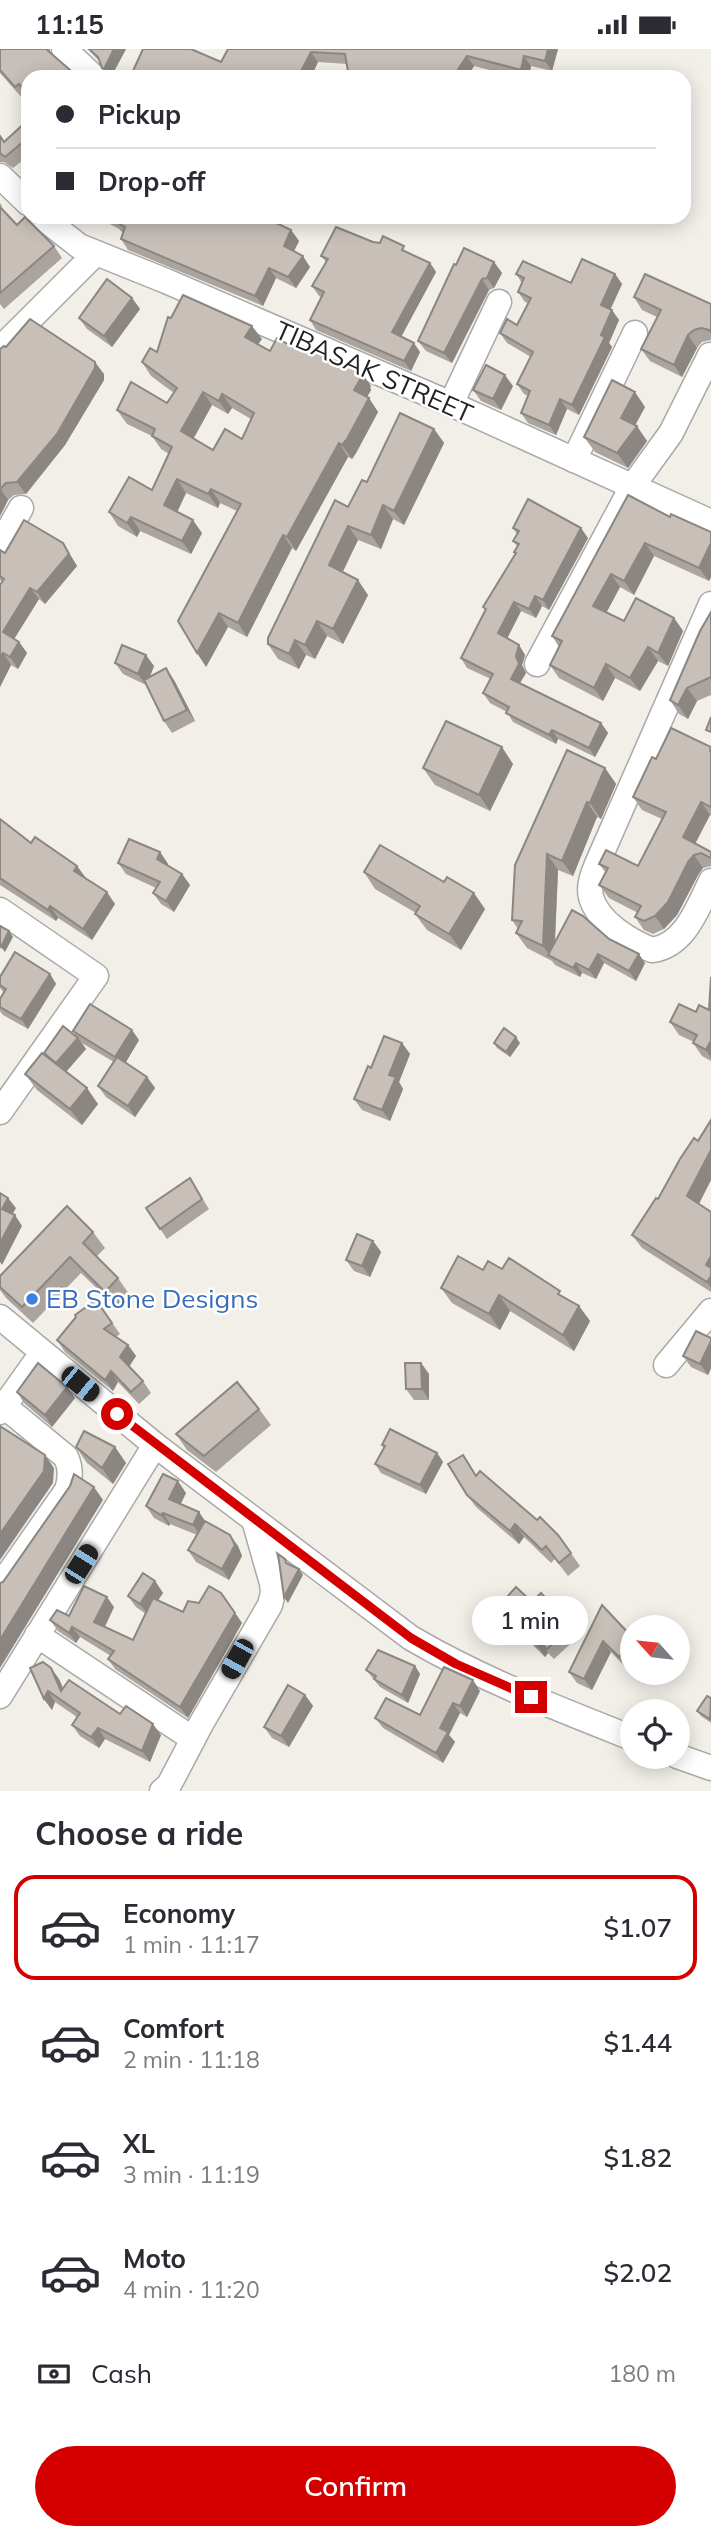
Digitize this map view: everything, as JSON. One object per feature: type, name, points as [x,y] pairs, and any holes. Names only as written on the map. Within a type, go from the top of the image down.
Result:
[{"type":"street","points":[[64,49],[86,70]]},
{"type":"street","points":[[12,177],[21,192]]},
{"type":"street","name":"TIBASAK STREET","points":[[50,224],[63,236],[96,253],[451,404],[711,522]]},
{"type":"street","points":[[0,349],[96,253]]},
{"type":"street","points":[[451,404],[499,302]]},
{"type":"street","points":[[574,460],[635,333]]},
{"type":"street","points":[[537,664],[632,487],[671,433],[710,355]]},
{"type":"street","points":[[0,545],[21,508]]},
{"type":"street","points":[[711,604],[597,864],[590,895],[605,919],[629,938],[652,950],[671,943],[690,923],[711,881]]},
{"type":"street","points":[[0,910],[96,976],[4,1098]]},
{"type":"street","points":[[666,1365],[711,1311]]},
{"type":"street","points":[[0,1317],[155,1445],[411,1638],[456,1664],[620,1733]]},
{"type":"street","points":[[0,1585],[67,1490],[70,1480],[70,1465],[66,1457],[2,1409],[42,1353]]},
{"type":"street","points":[[0,1696],[155,1445]]},
{"type":"street","points":[[162,1791],[169,1785],[270,1605],[272,1583],[254,1520]]},
{"type":"street","points":[[37,1635],[193,1739]]},
{"type":"street","points":[[690,1761],[711,1768]]},
{"type":"building","points":[[0,49],[46,49],[70,70],[21,70],[21,86],[19,84],[15,87],[0,70]]},
{"type":"building","points":[[89,49],[114,49],[104,69],[98,57]]},
{"type":"building","points":[[143,49],[191,49],[221,62],[228,49],[548,49],[545,61],[524,56],[521,70],[467,56],[458,70],[348,70],[345,54],[311,52],[302,70],[133,70]]},
{"type":"building","points":[[21,126],[21,144],[5,157],[0,153],[0,136],[4,142]]},
{"type":"building","points":[[0,207],[17,225],[21,221],[21,224],[32,224],[54,246],[0,293]]},
{"type":"building","points":[[120,224],[279,224],[291,230],[284,246],[303,256],[288,277],[269,268],[255,296],[121,239],[125,227]]},
{"type":"building","points":[[336,227],[373,242],[380,243],[383,236],[404,246],[402,250],[430,263],[392,332],[414,343],[404,361],[310,320],[324,292],[312,286],[328,259],[321,256]]},
{"type":"building","points":[[464,248],[494,262],[487,278],[482,279],[444,353],[418,341]]},
{"type":"building","points":[[582,259],[615,274],[601,305],[612,310],[601,335],[605,337],[572,405],[560,399],[549,425],[521,413],[530,391],[517,384],[533,352],[500,333],[507,319],[517,325],[531,298],[518,292],[524,278],[516,274],[523,261],[571,283]]},
{"type":"building","points":[[645,274],[711,304],[711,332],[701,328],[688,335],[674,365],[641,349],[661,310],[634,297]]},
{"type":"building","points":[[107,279],[132,298],[104,336],[79,318]]},
{"type":"building","points":[[183,295],[252,326],[245,337],[270,351],[277,338],[293,347],[295,343],[361,372],[362,376],[354,390],[369,398],[347,439],[342,445],[339,443],[287,537],[283,535],[238,623],[219,613],[197,653],[178,621],[241,504],[211,489],[208,494],[177,479],[164,505],[193,520],[182,541],[131,517],[127,523],[109,512],[129,477],[152,490],[172,447],[152,436],[155,429],[117,410],[131,382],[167,403],[177,388],[142,362],[150,348],[157,352],[168,317],[171,318]],"holes":[[[203,392],[219,401],[222,394],[254,413],[242,439],[225,429],[213,450],[181,431]]]},
{"type":"building","points":[[30,319],[95,362],[95,368],[57,434],[17,482],[6,483],[0,489],[0,349],[6,347]]},
{"type":"building","points":[[486,365],[505,375],[493,399],[473,390]]},
{"type":"building","points":[[612,380],[635,392],[621,418],[637,426],[617,453],[584,437]]},
{"type":"building","points":[[400,413],[434,429],[394,511],[383,505],[371,535],[348,526],[329,565],[358,580],[333,629],[317,621],[305,645],[295,640],[289,654],[268,644],[268,638],[335,500],[348,507],[362,480],[367,482]]},
{"type":"building","points":[[628,495],[670,517],[671,514],[711,532],[711,543],[699,568],[645,543],[624,581],[611,574],[593,606],[624,621],[636,598],[674,618],[658,653],[648,647],[630,678],[606,664],[594,688],[550,665],[562,641],[552,636]]},
{"type":"building","points":[[528,499],[581,528],[543,600],[535,596],[529,609],[514,602],[498,633],[519,645],[516,656],[519,664],[511,679],[601,723],[589,748],[552,730],[549,735],[506,713],[509,707],[483,693],[493,674],[461,658],[486,609],[483,607],[516,553],[514,552],[519,544],[513,541],[519,531],[513,528]]},
{"type":"building","points":[[24,520],[63,543],[69,554],[37,592],[30,588],[3,632],[19,642],[10,657],[3,653],[0,659],[0,585],[4,579],[0,576],[0,550],[5,553]]},
{"type":"building","points":[[711,612],[711,677],[687,688],[678,705],[670,700]]},
{"type":"building","points":[[122,645],[146,655],[138,674],[115,663]]},
{"type":"building","points":[[166,668],[187,710],[164,721],[144,680]]},
{"type":"building","points":[[711,717],[711,732],[706,730]]},
{"type":"building","points":[[446,721],[502,747],[479,795],[423,768]]},
{"type":"building","points":[[671,728],[711,747],[711,807],[701,802],[683,837],[711,852],[711,858],[701,853],[694,855],[668,902],[655,916],[644,921],[635,917],[641,906],[599,885],[608,868],[599,864],[606,850],[638,866],[666,812],[633,797],[652,757],[656,759]]},
{"type":"building","points":[[567,750],[605,768],[562,861],[547,854],[543,946],[516,933],[522,921],[512,920],[515,865]]},
{"type":"building","points":[[0,819],[31,843],[35,837],[77,866],[74,871],[107,892],[83,929],[50,906],[48,910],[0,878]]},
{"type":"building","points":[[129,839],[160,852],[157,859],[182,874],[166,901],[153,893],[160,882],[118,863]]},
{"type":"building","points":[[380,845],[444,882],[447,877],[474,893],[449,934],[415,914],[420,906],[364,872]]},
{"type":"building","points":[[572,910],[609,939],[639,954],[629,971],[598,954],[589,970],[576,963],[573,968],[548,955]]},
{"type":"building","points":[[0,926],[9,931],[1,947],[0,946]]},
{"type":"building","points":[[15,952],[50,974],[21,1019],[0,1007],[0,999],[6,989],[0,985],[0,977]]},
{"type":"building","points":[[711,977],[711,1042],[706,1050],[693,1043],[697,1035],[670,1022],[679,1004],[696,1012],[699,1005],[709,1010]]},
{"type":"building","points":[[90,1004],[132,1030],[115,1057],[73,1031]]},
{"type":"building","points":[[63,1026],[78,1038],[56,1063],[44,1053]]},
{"type":"building","points":[[504,1028],[516,1037],[506,1052],[494,1043]]},
{"type":"building","points":[[384,1036],[402,1043],[389,1075],[396,1077],[382,1110],[354,1099]]},
{"type":"building","points":[[42,1053],[87,1088],[70,1109],[25,1074]]},
{"type":"building","points":[[117,1057],[147,1077],[128,1106],[98,1086]]},
{"type":"building","points":[[711,1120],[711,1150],[687,1196],[711,1212],[711,1256],[706,1265],[711,1268],[711,1276],[707,1282],[632,1235],[656,1198],[658,1199],[694,1138],[698,1141]]},
{"type":"building","points":[[190,1178],[202,1199],[160,1229],[146,1208]]},
{"type":"building","points":[[0,1193],[8,1198],[2,1209],[15,1215],[0,1243]]},
{"type":"building","points":[[67,1206],[93,1232],[83,1243],[118,1278],[105,1292],[70,1257],[22,1307],[0,1287],[0,1276]]},
{"type":"building","points":[[357,1234],[373,1241],[362,1266],[346,1260]]},
{"type":"building","points":[[458,1256],[483,1270],[488,1261],[502,1269],[509,1258],[560,1291],[558,1294],[579,1306],[563,1335],[499,1295],[489,1314],[441,1288]]},
{"type":"building","points":[[96,1300],[112,1323],[104,1329],[128,1345],[120,1357],[143,1381],[131,1392],[111,1371],[105,1380],[57,1340],[75,1315]]},
{"type":"building","points":[[696,1331],[711,1338],[700,1364],[683,1356]]},
{"type":"building","points":[[38,1363],[67,1387],[45,1415],[17,1392]]},
{"type":"building","points":[[405,1363],[421,1363],[422,1389],[406,1389]]},
{"type":"building","points":[[237,1382],[259,1409],[204,1456],[176,1434]]},
{"type":"building","points":[[0,1426],[45,1455],[44,1471],[0,1534]]},
{"type":"building","points":[[390,1429],[437,1453],[420,1485],[375,1464],[385,1446],[382,1445]]},
{"type":"building","points":[[84,1431],[115,1447],[102,1468],[76,1447]]},
{"type":"building","points":[[463,1455],[476,1476],[480,1471],[537,1520],[540,1517],[571,1553],[559,1563],[546,1546],[542,1550],[515,1524],[510,1531],[467,1495],[448,1464]]},
{"type":"building","points":[[74,1474],[94,1487],[0,1640],[0,1583],[70,1486]]},
{"type":"building","points":[[163,1474],[178,1481],[169,1499],[199,1512],[193,1525],[163,1513],[161,1515],[146,1506]]},
{"type":"building","points":[[205,1521],[230,1535],[235,1545],[222,1569],[188,1550]]},
{"type":"building","points":[[278,1554],[286,1563],[299,1569],[284,1597]]},
{"type":"building","points":[[143,1573],[155,1581],[140,1604],[128,1596]]},
{"type":"building","points":[[84,1586],[107,1597],[94,1622],[133,1640],[153,1598],[183,1612],[188,1601],[199,1603],[209,1586],[221,1593],[235,1613],[180,1707],[108,1659],[114,1651],[72,1627],[69,1633],[50,1620],[57,1610],[69,1616]]},
{"type":"building","points":[[516,1587],[532,1602],[541,1593],[572,1626],[547,1649],[542,1644],[538,1647],[497,1608]]},
{"type":"building","points":[[602,1605],[620,1624],[620,1656],[603,1641],[584,1679],[569,1672]]},
{"type":"building","points":[[378,1650],[415,1666],[402,1695],[374,1679],[376,1676],[366,1670]]},
{"type":"building","points":[[43,1662],[51,1668],[61,1691],[69,1680],[120,1714],[126,1706],[153,1724],[142,1751],[98,1728],[91,1737],[72,1725],[80,1713],[48,1691],[44,1699],[30,1668]]},
{"type":"building","points":[[444,1667],[473,1680],[460,1706],[453,1703],[440,1728],[448,1732],[436,1753],[375,1718],[386,1698],[420,1715]]},
{"type":"building","points":[[288,1685],[305,1695],[281,1736],[264,1727]]},
{"type":"building","points":[[707,1696],[711,1698],[710,1719],[697,1711]]},
{"type":"place","name":"EB Stone Designs","points":[[32,1299]]},
{"type":"route","points":[[117,1414],[411,1638],[456,1664],[531,1697]]}]
